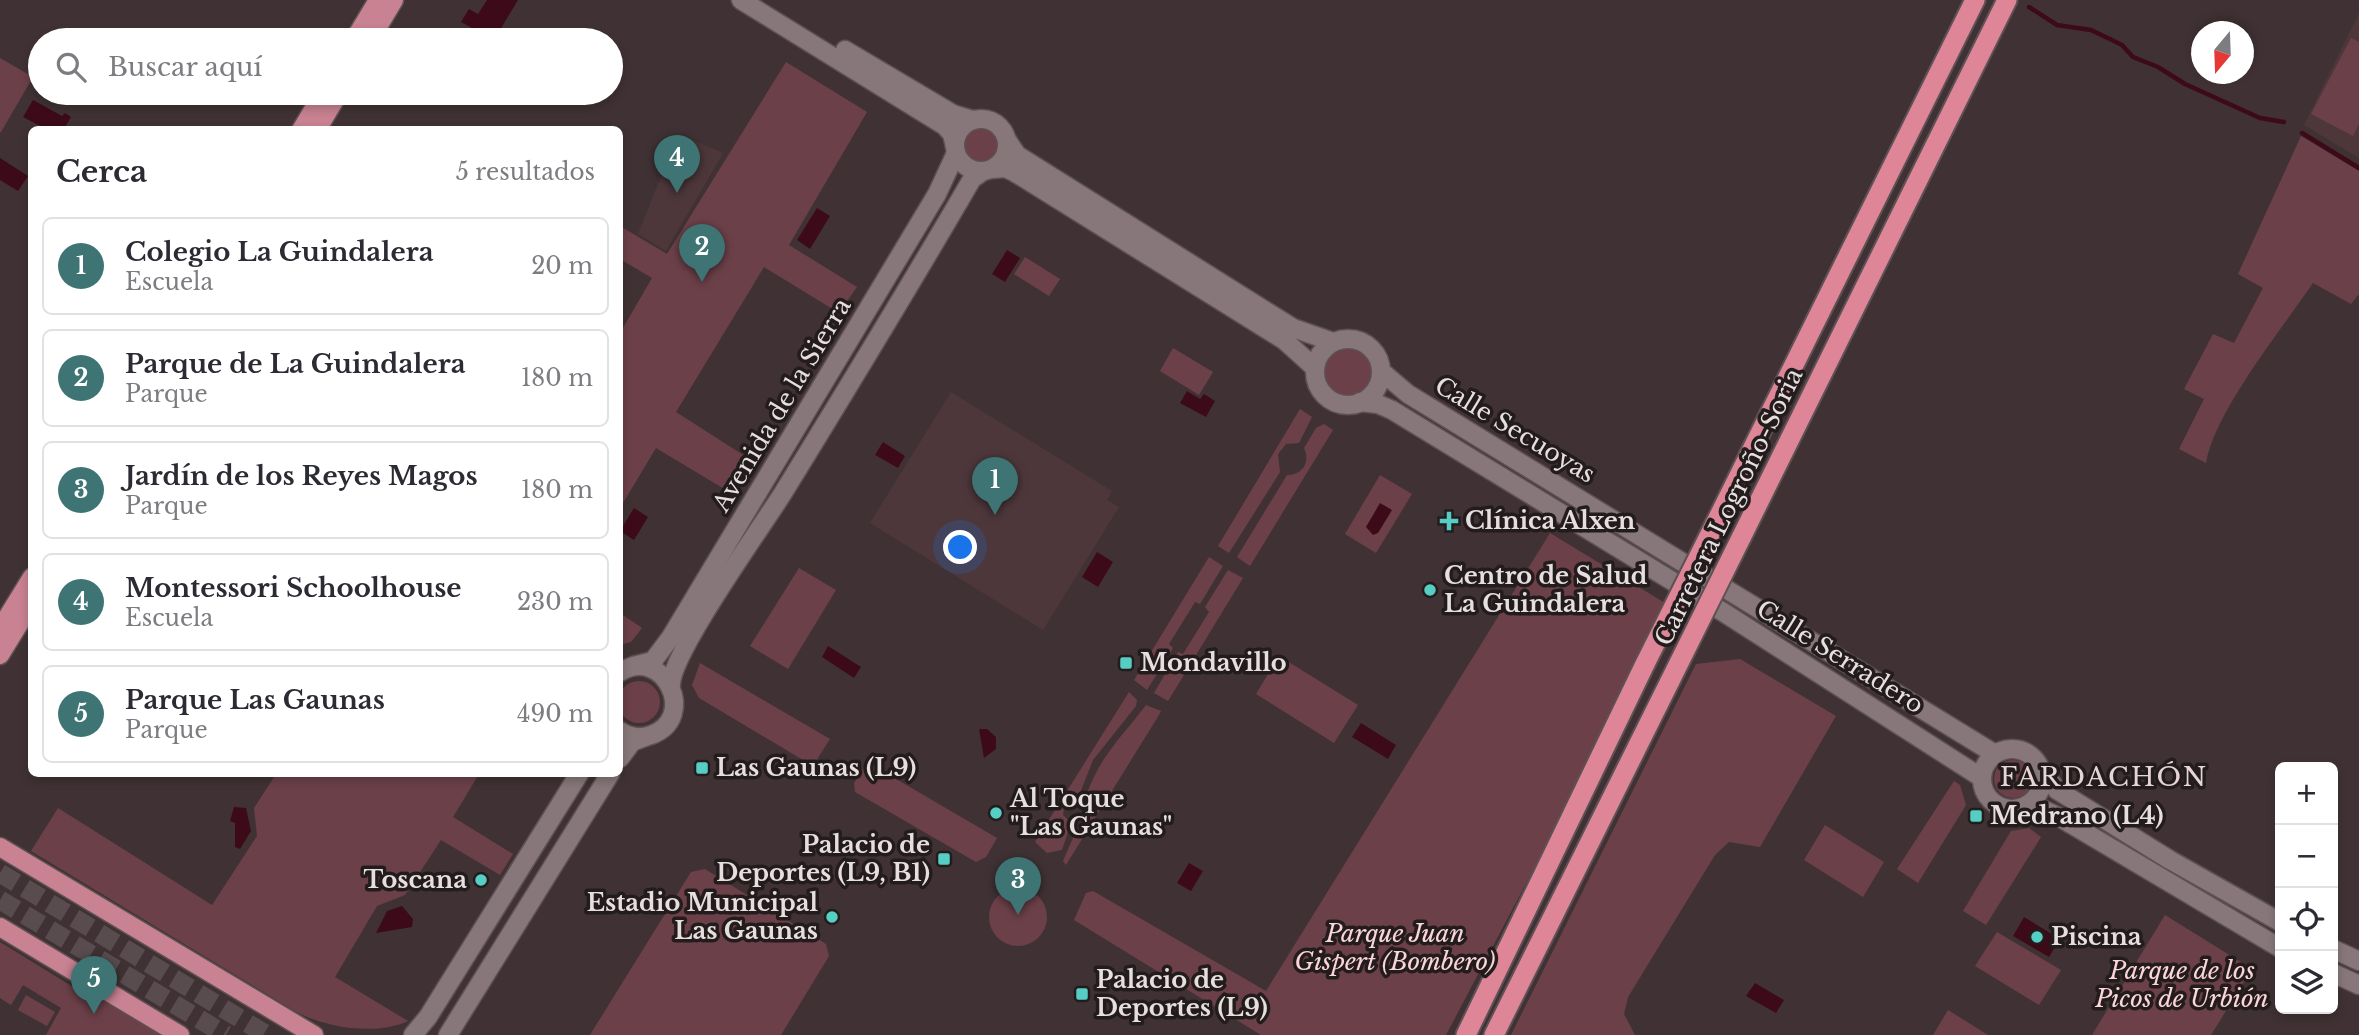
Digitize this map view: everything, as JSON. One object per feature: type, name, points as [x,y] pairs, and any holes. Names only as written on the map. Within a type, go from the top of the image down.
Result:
[{"type":"highway","name":"Carretera Logroño-Soria","points":[[1466,1035],[1644,664],[1976,0]]},
{"type":"highway","name":"Carretera Logroño-Soria","points":[[1494,1035],[2007,0]]},
{"type":"main road","points":[[361,28],[378,0]]},
{"type":"main road","points":[[377,28],[394,0]]},
{"type":"main road","points":[[741,0],[945,127],[952,134],[955,150],[966,167],[988,171],[1009,170],[1153,256],[1284,340],[1315,368]]},
{"type":"main road","points":[[765,0],[953,114],[999,125],[1017,155],[1293,328],[1333,342]]},
{"type":"main road","points":[[303,126],[316,105]]},
{"type":"main road","points":[[319,126],[332,105]]},
{"type":"main road","points":[[955,150],[959,130],[973,120]]},
{"type":"main road","points":[[988,171],[1005,157],[1007,140]]},
{"type":"main road","name":"Avenida de la Sierra","points":[[626,669],[653,661],[671,637],[944,183],[955,150]]},
{"type":"main road","name":"Avenida de la Sierra","points":[[645,737],[664,727],[671,719],[675,698],[671,685],[673,670],[689,639],[782,494],[972,179],[988,171]]},
{"type":"main road","points":[[1342,339],[1362,342],[1377,355],[1381,371],[1376,390],[1360,402],[1347,405],[1327,397],[1319,389],[1315,368],[1324,349],[1333,342],[1342,339]]},
{"type":"main road","name":"Calle Secuoyas","points":[[1381,371],[1408,394],[1734,593]]},
{"type":"main road","name":"Calle Secuoyas","points":[[1360,402],[1378,404],[1392,410],[1670,580]]},
{"type":"main road","name":"Calle Serradero","points":[[1670,580],[1982,778]]},
{"type":"main road","points":[[0,629],[28,584]]},
{"type":"main road","name":"Calle Serradero","points":[[1734,593],[1995,754]]},
{"type":"main road","points":[[0,654],[28,609]]},
{"type":"main road","points":[[626,669],[655,669],[671,685]]},
{"type":"main road","points":[[623,732],[645,737]]},
{"type":"main road","points":[[623,754],[632,742],[645,737]]},
{"type":"main road","points":[[2275,919],[2170,860],[2057,790],[2032,757],[2025,752],[2009,749],[1995,754],[1986,765],[1982,778],[1987,796],[1994,804],[2012,810],[2040,808],[2059,817],[2275,945]]},
{"type":"main road","points":[[2026,807],[2042,788],[2042,771]]},
{"type":"main road","points":[[413,1035],[435,1006],[577,777]]},
{"type":"main road","points":[[448,1035],[608,777]]},
{"type":"main road","points":[[0,847],[314,1035]]},
{"type":"main road","points":[[0,927],[180,1035]]},
{"type":"main road","points":[[2338,950],[2359,961]]},
{"type":"main road","points":[[2338,975],[2359,985]]},
{"type":"shaded area","points":[[487,0],[518,0],[501,28],[472,28],[461,22],[469,9],[478,14]]},
{"type":"shaded area","points":[[2359,13],[2359,158],[2304,125]]},
{"type":"shaded area","points":[[30,105],[42,105],[62,116],[65,113],[71,117],[66,126],[40,126],[23,117]]},
{"type":"shaded area","points":[[678,134],[723,153],[666,251],[638,234]]},
{"type":"shaded area","points":[[0,158],[28,176],[18,191],[0,180]]},
{"type":"shaded area","points":[[817,208],[830,216],[810,249],[797,240]]},
{"type":"shaded area","points":[[1007,250],[1020,258],[1005,282],[992,274]]},
{"type":"shaded area","points":[[1187,391],[1200,399],[1204,394],[1215,401],[1206,417],[1180,403]]},
{"type":"shaded area","points":[[951,392],[1112,491],[1107,500],[1119,507],[1043,630],[870,523]]},
{"type":"shaded area","points":[[883,442],[905,456],[898,468],[875,455]]},
{"type":"shaded area","points":[[1380,503],[1392,510],[1378,533],[1373,535],[1366,527]]},
{"type":"shaded area","points":[[634,508],[648,517],[634,540],[623,533],[623,526]]},
{"type":"shaded area","points":[[1097,552],[1113,562],[1098,587],[1082,577]]},
{"type":"shaded area","points":[[828,646],[861,667],[854,678],[822,657]]},
{"type":"shaded area","points":[[1361,723],[1396,745],[1388,759],[1352,737]]},
{"type":"shaded area","points":[[979,729],[987,729],[996,737],[996,749],[984,758]]},
{"type":"shaded area","points":[[234,807],[246,808],[251,831],[240,849],[235,847],[235,823],[230,821]]},
{"type":"shaded area","points":[[1189,863],[1203,871],[1191,891],[1177,883]]},
{"type":"shaded area","points":[[402,906],[413,919],[412,927],[376,933],[387,911]]},
{"type":"shaded area","name":"Piscina","points":[[2024,917],[2060,939],[2049,957],[2013,936]]},
{"type":"shaded area","points":[[1755,983],[1784,1000],[1776,1013],[1746,996]]},
{"type":"green space","points":[[2351,38],[2359,42],[2359,124],[2353,136],[2311,114]]},
{"type":"green space","points":[[0,58],[28,74],[28,86],[0,132]]},
{"type":"green space","points":[[786,62],[867,112],[789,245],[857,287],[839,313],[764,267],[676,412],[751,460],[731,493],[656,448],[623,503],[623,328],[652,278],[623,261],[623,228],[667,254]]},
{"type":"green space","points":[[983,121],[999,128],[1006,144],[999,160],[983,167],[967,160],[960,144],[967,128]]},
{"type":"green space","points":[[2301,136],[2359,171],[2359,294],[2351,304],[2313,283],[2235,396],[2212,442],[2206,463],[2179,449],[2204,399],[2184,389],[2213,334],[2234,343],[2263,288],[2238,274]]},
{"type":"green space","points":[[1025,257],[1060,279],[1049,296],[1014,274]]},
{"type":"green space","points":[[1346,342],[1370,350],[1378,367],[1372,386],[1355,404],[1328,394],[1320,378],[1321,362],[1325,356],[1337,345]]},
{"type":"green space","points":[[1173,348],[1213,372],[1199,395],[1160,371]]},
{"type":"green space","points":[[1300,409],[1312,417],[1299,443],[1286,444],[1278,454],[1280,472],[1229,553],[1218,546]]},
{"type":"green space","points":[[1324,424],[1333,430],[1250,566],[1237,557],[1287,475],[1297,473],[1304,467],[1304,448],[1316,428]]},
{"type":"green space","points":[[1380,475],[1412,494],[1376,553],[1345,534]]},
{"type":"green space","name":"Parque Juan Gispert (Bombero)","points":[[1550,533],[1665,603],[1539,859],[1446,1035],[1261,1035],[1074,920],[1086,893],[1093,891],[1266,991]]},
{"type":"green space","points":[[1209,557],[1223,566],[1200,604],[1195,602],[1169,644],[1173,648],[1147,690],[1134,680]]},
{"type":"green space","points":[[799,568],[836,590],[788,669],[750,646]]},
{"type":"green space","points":[[1228,570],[1243,578],[1168,701],[1154,693],[1178,652],[1183,654],[1209,612],[1205,607]]},
{"type":"green space","points":[[623,615],[642,628],[631,642],[623,644]]},
{"type":"green space","points":[[1279,656],[1358,705],[1334,743],[1256,694]]},
{"type":"green space","name":"Parque Juan Gispert (Bombero)","points":[[1740,659],[1836,716],[1760,847],[1729,842],[1715,855],[1628,997],[1624,1014],[1635,1035],[1511,1035],[1696,664]]},
{"type":"green space","points":[[700,663],[830,739],[816,761],[808,763],[699,698],[692,685]]},
{"type":"green space","points":[[639,681],[654,687],[660,702],[654,717],[639,723],[624,717],[624,687]]},
{"type":"green space","points":[[1129,692],[1137,700],[1136,706],[1093,760],[1080,793],[1065,801],[1063,815],[1071,823],[1062,850],[1047,853],[1035,842]]},
{"type":"green space","points":[[1146,705],[1161,711],[1066,865],[1063,861],[1079,824],[1091,815],[1092,808],[1086,796],[1098,770]]},
{"type":"green space","points":[[2013,760],[2026,766],[2032,779],[2026,792],[2013,798],[2000,792],[1994,779],[2000,766]]},
{"type":"green space","points":[[867,762],[997,838],[986,857],[976,862],[855,792],[854,783]]},
{"type":"green space","points":[[274,777],[477,777],[453,817],[513,854],[500,875],[441,840],[405,895],[377,906],[335,977],[408,1021],[369,1029],[325,1023],[298,1013],[31,851],[58,808],[212,905],[257,836],[254,808]]},
{"type":"green space","points":[[1954,781],[1960,785],[1966,805],[1918,883],[1897,869]]},
{"type":"green space","points":[[1825,825],[1884,862],[1863,897],[1804,860]]},
{"type":"green space","points":[[2029,828],[2041,837],[1986,925],[1963,911],[2011,831]]},
{"type":"green space","points":[[705,869],[826,944],[829,956],[781,1035],[590,1035],[691,872]]},
{"type":"green space","points":[[1012,888],[1024,888],[1039,896],[1047,911],[1047,923],[1039,938],[1024,946],[1012,946],[997,938],[989,923],[989,911],[997,896]]},
{"type":"green space","name":"Parque de los Picos de Urbión","points":[[2165,915],[2252,969],[2211,1035],[2092,1035]]},
{"type":"green space","points":[[1997,932],[2061,970],[2039,1005],[1975,966]]},
{"type":"green space","points":[[0,942],[73,987],[77,983],[165,1035],[46,1035],[61,1008],[23,985],[11,1005],[0,998]]},
{"type":"green space","points":[[26,995],[55,1012],[47,1026],[18,1010]]},
{"type":"green space","points":[[1948,1010],[1988,1035],[1933,1035]]},
{"type":"waterway","points":[[2029,7],[2057,25],[2091,30],[2112,40],[2122,45],[2133,57],[2260,118],[2284,122]]},
{"type":"waterway","points":[[2302,133],[2359,168]]},
{"type":"tunnel","points":[[0,873],[267,1035]]},
{"type":"tunnel","points":[[0,900],[226,1035]]},
{"type":"place","name":"Montessori Schoolhouse","points":[[677,193]]},
{"type":"place","name":"Parque de La Guindalera","points":[[702,282]]},
{"type":"place","name":"Colegio La Guindalera","points":[[995,515]]},
{"type":"place","name":"Clínica Alxen","points":[[1449,521]]},
{"type":"place","name":"Centro de Salud La Guindalera","points":[[1430,590]]},
{"type":"place","name":"Mondavillo","points":[[1126,663]]},
{"type":"place","name":"Las Gaunas (L9)","points":[[702,768]]},
{"type":"place","name":"Al Toque \"Las Gaunas\"","points":[[996,813]]},
{"type":"place","name":"Medrano (L4)","points":[[1976,816]]},
{"type":"place","name":"Palacio de Deportes (L9, B1)","points":[[944,859]]},
{"type":"place","name":"Toscana","points":[[481,880]]},
{"type":"place","name":"Jardín de los Reyes Magos","points":[[1018,915]]},
{"type":"place","name":"Estadio Municipal Las Gaunas","points":[[832,917]]},
{"type":"place","name":"Piscina","points":[[2037,937]]},
{"type":"place","name":"Palacio de Deportes (L9)","points":[[1082,994]]},
{"type":"place","name":"Parque Las Gaunas","points":[[94,1014]]},
{"type":"district","name":"FARDACHÓN","points":[[2104,777]]}]
